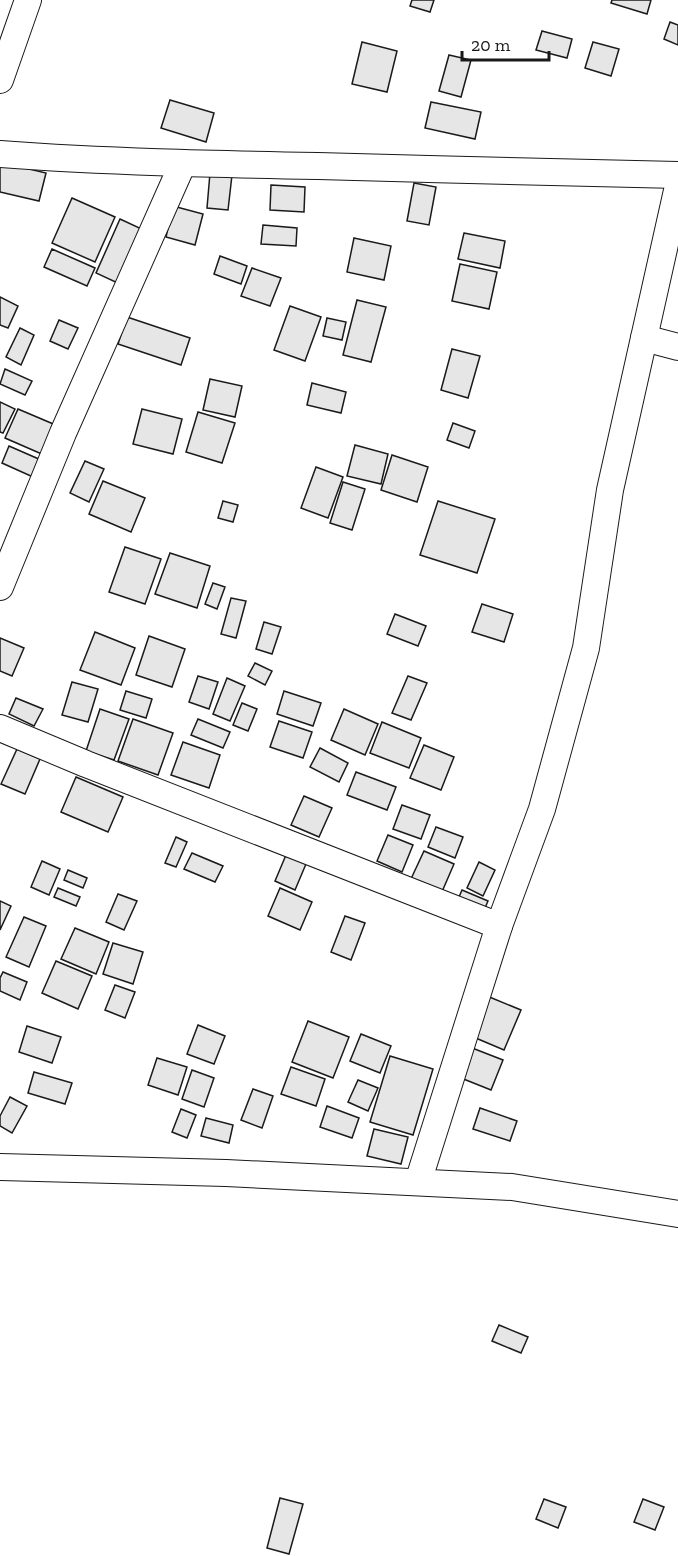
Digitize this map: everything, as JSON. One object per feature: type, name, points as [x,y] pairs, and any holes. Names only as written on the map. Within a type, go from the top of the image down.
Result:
[{"type":"street","points":[[0,80],[28,0]]},
{"type":"street","points":[[0,154],[183,163],[678,175]]},
{"type":"street","points":[[0,587],[63,433],[183,163]]},
{"type":"street","points":[[418,1182],[498,926],[542,809],[586,648],[610,490],[678,186]]},
{"type":"street","points":[[644,338],[678,346]]},
{"type":"street","points":[[0,728],[86,765],[498,926]]},
{"type":"street","points":[[0,1167],[226,1173],[512,1187],[678,1214]]},
{"type":"building","points":[[412,0],[434,0],[430,12],[410,6]]},
{"type":"building","points":[[612,0],[651,0],[647,14],[611,3]]},
{"type":"building","points":[[670,22],[678,25],[678,45],[664,39]]},
{"type":"building","points":[[542,31],[572,39],[567,58],[536,50]]},
{"type":"building","points":[[362,42],[397,51],[387,92],[352,84]]},
{"type":"building","points":[[593,42],[619,49],[611,76],[585,68]]},
{"type":"building","points":[[449,55],[471,60],[461,97],[439,91]]},
{"type":"building","points":[[170,100],[214,113],[206,142],[161,128]]},
{"type":"building","points":[[431,102],[481,112],[475,139],[425,128]]},
{"type":"building","points":[[0,162],[46,173],[39,201],[0,192]]},
{"type":"building","points":[[210,173],[232,175],[228,210],[207,208]]},
{"type":"building","points":[[414,183],[436,187],[429,225],[407,221]]},
{"type":"building","points":[[271,185],[305,187],[304,212],[270,210]]},
{"type":"building","points":[[72,198],[115,217],[95,262],[52,243]]},
{"type":"building","points":[[173,206],[203,214],[195,245],[166,237]]},
{"type":"building","points":[[120,219],[146,231],[122,285],[96,273]]},
{"type":"building","points":[[263,225],[297,228],[296,246],[261,244]]},
{"type":"building","points":[[464,233],[505,241],[500,268],[458,259]]},
{"type":"building","points":[[354,238],[391,246],[384,280],[347,272]]},
{"type":"building","points":[[52,249],[95,268],[87,286],[44,267]]},
{"type":"building","points":[[220,256],[247,266],[241,284],[214,274]]},
{"type":"building","points":[[460,264],[497,272],[489,309],[452,301]]},
{"type":"building","points":[[252,268],[281,278],[270,306],[241,296]]},
{"type":"building","points":[[0,297],[18,306],[8,328],[0,325]]},
{"type":"building","points":[[357,300],[386,307],[371,362],[343,355]]},
{"type":"building","points":[[290,306],[321,317],[305,361],[274,350]]},
{"type":"building","points":[[127,317],[190,338],[181,365],[118,344]]},
{"type":"building","points":[[327,318],[346,322],[342,340],[323,336]]},
{"type":"building","points":[[59,320],[78,328],[68,349],[50,341]]},
{"type":"building","points":[[20,328],[34,335],[21,365],[6,357]]},
{"type":"building","points":[[452,349],[480,356],[468,398],[441,390]]},
{"type":"building","points":[[5,369],[32,381],[25,395],[0,384]]},
{"type":"building","points":[[210,379],[242,386],[235,417],[203,410]]},
{"type":"building","points":[[312,383],[346,392],[341,413],[307,405]]},
{"type":"building","points":[[0,402],[15,409],[3,433],[0,432]]},
{"type":"building","points":[[18,409],[58,426],[44,455],[5,438]]},
{"type":"building","points":[[142,409],[182,419],[173,454],[133,444]]},
{"type":"building","points":[[198,412],[235,423],[222,463],[186,452]]},
{"type":"building","points":[[453,423],[475,431],[469,448],[447,440]]},
{"type":"building","points":[[355,445],[388,454],[381,484],[347,476]]},
{"type":"building","points":[[9,446],[41,460],[33,477],[2,463]]},
{"type":"building","points":[[392,455],[428,467],[417,502],[381,490]]},
{"type":"building","points":[[85,461],[104,469],[89,502],[70,493]]},
{"type":"building","points":[[316,467],[343,477],[328,518],[301,508]]},
{"type":"building","points":[[103,481],[145,498],[131,532],[89,514]]},
{"type":"building","points":[[343,482],[365,489],[352,530],[330,523]]},
{"type":"building","points":[[223,501],[238,505],[233,522],[218,518]]},
{"type":"building","points":[[438,501],[495,519],[477,573],[420,555]]},
{"type":"building","points":[[125,547],[161,559],[145,604],[109,592]]},
{"type":"building","points":[[170,553],[210,566],[197,608],[155,594]]},
{"type":"building","points":[[213,583],[225,587],[217,609],[205,604]]},
{"type":"building","points":[[231,598],[246,601],[236,638],[221,634]]},
{"type":"building","points":[[482,604],[513,614],[504,642],[472,632]]},
{"type":"building","points":[[395,614],[426,626],[418,646],[387,634]]},
{"type":"building","points":[[264,622],[281,627],[272,654],[256,649]]},
{"type":"building","points":[[95,632],[135,648],[121,685],[80,670]]},
{"type":"building","points":[[149,636],[185,649],[172,687],[136,675]]},
{"type":"building","points":[[0,638],[24,648],[12,676],[0,671]]},
{"type":"building","points":[[255,663],[272,671],[265,685],[248,676]]},
{"type":"building","points":[[198,676],[218,682],[209,709],[189,702]]},
{"type":"building","points":[[408,676],[427,683],[411,720],[392,713]]},
{"type":"building","points":[[227,678],[245,686],[230,721],[213,714]]},
{"type":"building","points":[[72,682],[98,689],[88,722],[62,715]]},
{"type":"building","points":[[126,691],[152,699],[146,718],[120,710]]},
{"type":"building","points":[[284,691],[321,703],[313,726],[277,714]]},
{"type":"building","points":[[16,698],[43,709],[34,726],[9,714]]},
{"type":"building","points":[[242,703],[257,709],[248,731],[233,725]]},
{"type":"building","points":[[100,709],[129,719],[114,760],[86,751]]},
{"type":"building","points":[[344,709],[378,724],[365,755],[331,740]]},
{"type":"building","points":[[133,719],[173,733],[158,775],[118,761]]},
{"type":"building","points":[[198,719],[230,732],[223,748],[191,735]]},
{"type":"building","points":[[279,721],[312,732],[303,758],[270,747]]},
{"type":"building","points":[[382,722],[421,738],[409,768],[370,753]]},
{"type":"building","points":[[183,742],[220,755],[209,788],[171,775]]},
{"type":"building","points":[[424,745],[454,757],[441,790],[410,778]]},
{"type":"building","points":[[320,748],[348,763],[339,782],[310,767]]},
{"type":"building","points":[[17,749],[40,759],[25,794],[1,784]]},
{"type":"building","points":[[356,772],[396,787],[387,810],[347,795]]},
{"type":"building","points":[[76,777],[123,797],[108,832],[61,812]]},
{"type":"building","points":[[304,796],[332,808],[319,837],[291,825]]},
{"type":"building","points":[[402,805],[430,815],[421,839],[393,829]]},
{"type":"building","points":[[436,827],[463,837],[455,858],[428,847]]},
{"type":"building","points":[[388,835],[413,845],[402,872],[377,861]]},
{"type":"building","points":[[176,837],[187,842],[176,867],[165,863]]},
{"type":"building","points":[[424,851],[454,864],[441,894],[410,881]]},
{"type":"building","points":[[192,853],[223,866],[215,882],[184,869]]},
{"type":"building","points":[[286,855],[306,864],[295,890],[275,881]]},
{"type":"building","points":[[42,861],[60,869],[49,895],[31,887]]},
{"type":"building","points":[[479,862],[495,870],[483,896],[467,888]]},
{"type":"building","points":[[68,870],[87,878],[83,888],[64,880]]},
{"type":"building","points":[[58,888],[80,897],[76,906],[54,897]]},
{"type":"building","points":[[280,888],[312,902],[300,930],[268,916]]},
{"type":"building","points":[[462,890],[488,901],[482,915],[456,904]]},
{"type":"building","points":[[118,894],[137,901],[124,930],[106,922]]},
{"type":"building","points":[[0,901],[11,906],[0,930]]},
{"type":"building","points":[[345,916],[365,923],[351,960],[331,952]]},
{"type":"building","points":[[24,917],[46,926],[29,967],[6,957]]},
{"type":"building","points":[[75,928],[109,942],[96,974],[61,959]]},
{"type":"building","points":[[113,943],[143,952],[133,984],[103,974]]},
{"type":"building","points":[[56,961],[92,976],[78,1009],[42,993]]},
{"type":"building","points":[[3,972],[27,982],[20,1000],[0,991],[0,978]]},
{"type":"building","points":[[115,985],[135,992],[125,1018],[105,1010]]},
{"type":"building","points":[[487,996],[521,1010],[504,1050],[471,1036]]},
{"type":"building","points":[[308,1021],[349,1037],[333,1078],[292,1062]]},
{"type":"building","points":[[198,1025],[225,1036],[214,1064],[187,1054]]},
{"type":"building","points":[[27,1026],[61,1037],[52,1063],[19,1052]]},
{"type":"building","points":[[361,1034],[391,1046],[380,1073],[350,1061]]},
{"type":"building","points":[[467,1046],[503,1060],[491,1090],[456,1076]]},
{"type":"building","points":[[390,1056],[433,1069],[413,1135],[370,1122]]},
{"type":"building","points":[[157,1058],[187,1067],[178,1095],[148,1085]]},
{"type":"building","points":[[291,1067],[325,1079],[316,1106],[281,1094]]},
{"type":"building","points":[[192,1070],[214,1078],[204,1107],[182,1099]]},
{"type":"building","points":[[34,1072],[72,1083],[65,1104],[28,1093]]},
{"type":"building","points":[[358,1080],[378,1088],[368,1111],[348,1102]]},
{"type":"building","points":[[253,1089],[273,1096],[262,1128],[241,1120]]},
{"type":"building","points":[[10,1097],[27,1106],[12,1133],[0,1126],[0,1116]]},
{"type":"building","points":[[327,1106],[359,1118],[352,1138],[320,1127]]},
{"type":"building","points":[[480,1108],[517,1121],[510,1141],[473,1129]]},
{"type":"building","points":[[181,1109],[196,1115],[187,1138],[172,1132]]},
{"type":"building","points":[[206,1118],[233,1125],[229,1143],[201,1136]]},
{"type":"building","points":[[374,1129],[408,1137],[401,1164],[367,1156]]},
{"type":"building","points":[[499,1325],[528,1337],[521,1353],[492,1341]]},
{"type":"building","points":[[280,1498],[303,1504],[289,1554],[267,1548]]},
{"type":"building","points":[[544,1499],[566,1507],[558,1528],[536,1519]]},
{"type":"building","points":[[643,1499],[664,1507],[655,1530],[634,1522]]}]
